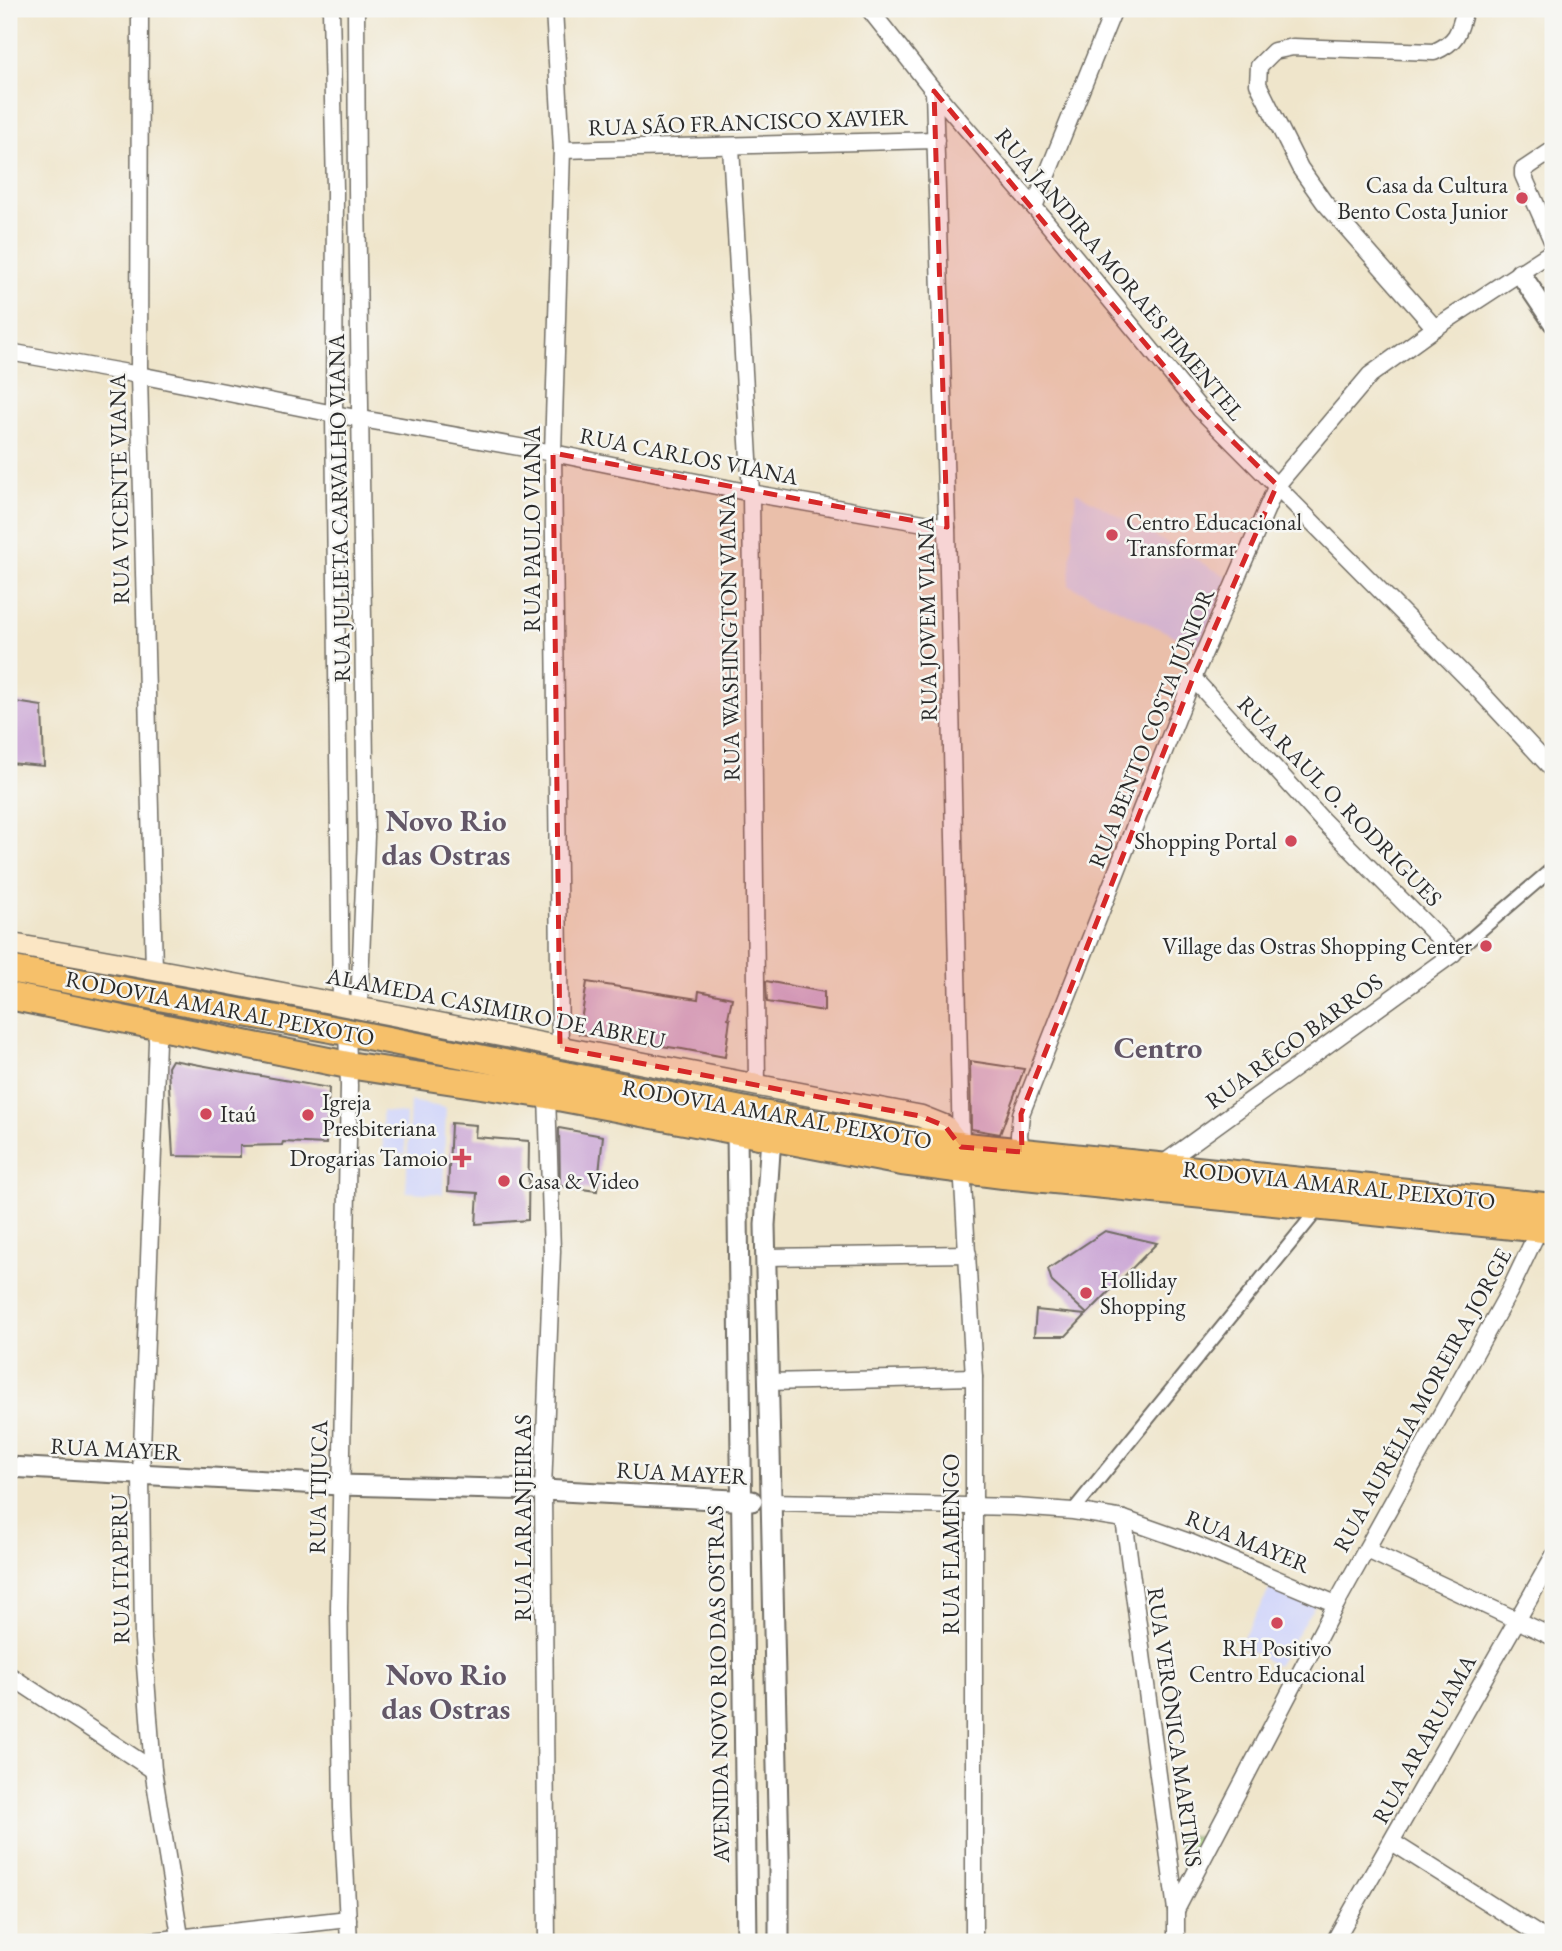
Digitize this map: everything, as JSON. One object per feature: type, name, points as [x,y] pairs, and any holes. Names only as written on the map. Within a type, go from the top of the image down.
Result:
[{"type":"highway","name":"RODOVIA AMARAL PEIXOTO","points":[[9,969],[909,1140],[962,1158]]},
{"type":"highway","name":"RODOVIA AMARAL PEIXOTO","points":[[9,996],[348,1065],[547,1095],[902,1162],[962,1158],[1023,1164],[1319,1208],[1548,1214]]},
{"type":"highway","name":"RODOVIA AMARAL PEIXOTO","points":[[1023,1164],[1160,1167],[1548,1214]]},
{"type":"main road","name":"ALAMEDA CASIMIRO DE ABREU","points":[[9,944],[350,1005],[920,1116],[945,1126],[962,1158]]},
{"type":"street","name":"RUA VICENTE VIANA","points":[[140,9],[139,375],[154,969]]},
{"type":"street","name":"RUA JULIETA CARVALHO VIANA","points":[[331,9],[335,189],[334,414],[350,1005]]},
{"type":"street","name":"RUA JULIETA CARVALHO VIANA","points":[[350,1005],[366,836],[356,9]]},
{"type":"street","name":"RUA PAULO VIANA","points":[[554,9],[562,150],[553,453],[560,1048]]},
{"type":"street","name":"RUA JANDIRA MORAES PIMENTEL","points":[[869,9],[1200,410],[1476,687],[1553,770]]},
{"type":"street","points":[[1034,207],[1114,9]]},
{"type":"street","points":[[1435,328],[1324,202],[1300,168],[1258,84],[1259,66],[1274,51],[1293,47],[1434,52],[1449,45],[1460,30],[1465,9]]},
{"type":"street","name":"RUA JOVEM VIANA","points":[[934,91],[962,1158]]},
{"type":"street","name":"RUA SÃO FRANCISCO XAVIER","points":[[562,150],[936,140]]},
{"type":"street","name":"RUA WASHINGTON VIANA","points":[[731,147],[751,493],[757,1086]]},
{"type":"street","points":[[1553,150],[1523,170],[1523,175],[1553,243]]},
{"type":"street","name":"RUA BENTO COSTA JÚNIOR","points":[[1023,1164],[1018,1135],[1021,1114],[1193,678],[1277,485],[1370,375],[1435,328],[1553,251]]},
{"type":"street","points":[[1520,273],[1553,322]]},
{"type":"street","name":"RUA CARLOS VIANA","points":[[9,352],[553,453],[751,493],[947,527]]},
{"type":"street","name":"RUA RAUL O. RODRIGUES","points":[[1193,678],[1322,821],[1454,953]]},
{"type":"street","points":[[1454,953],[1553,868]]},
{"type":"street","name":"RUA RÊGO BARROS","points":[[1160,1167],[1454,953]]},
{"type":"street","name":"RUA ITAPERU","points":[[156,1025],[141,1476],[143,1639],[153,1770],[181,1940]]},
{"type":"street","name":"RUA TIJUCA","points":[[348,1032],[340,1485],[342,1808],[349,1942]]},
{"type":"street","name":"RUA LARANJEIRAS","points":[[547,1095],[552,1251],[543,1490],[547,1942]]},
{"type":"street","name":"AVENIDA NOVO RIO DAS OSTRAS","points":[[737,1131],[747,1942]]},
{"type":"street","points":[[771,1137],[766,1257],[779,1942]]},
{"type":"street","name":"RUA FLAMENGO","points":[[962,1158],[974,1377],[974,1942]]},
{"type":"street","points":[[1073,1511],[1319,1208]]},
{"type":"street","name":"RUA AURÉLIA MOREIRA JORGE","points":[[1176,1910],[1336,1604],[1508,1292],[1548,1214]]},
{"type":"street","points":[[766,1257],[968,1254]]},
{"type":"street","points":[[768,1382],[974,1377]]},
{"type":"street","name":"RUA MAYER","points":[[9,1467],[340,1485],[543,1490],[770,1502],[1016,1507],[1073,1511],[1124,1519],[1189,1542],[1336,1604]]},
{"type":"street","name":"RUA VERÔNICA MARTINS","points":[[1124,1519],[1176,1910],[1176,1942]]},
{"type":"street","points":[[1367,1550],[1553,1637]]},
{"type":"street","name":"RUA ARARUAMA","points":[[1334,1942],[1553,1558]]},
{"type":"street","points":[[9,1675],[153,1770]]},
{"type":"street","points":[[1392,1842],[1550,1942]]},
{"type":"street","points":[[142,1942],[181,1940],[348,1919]]},
{"type":"highlighted area","points":[[934,91],[1200,409],[1277,485],[1193,678],[1021,1114],[1022,1152],[961,1147],[945,1126],[920,1116],[560,1048],[553,453],[947,527]]},
{"type":"shaded area","name":"Centro Educacional Transformar","points":[[1076,492],[1229,578],[1199,648],[1069,585]]},
{"type":"shaded area","points":[[410,1101],[446,1108],[443,1194],[406,1192]]},
{"type":"shaded area","points":[[382,1111],[406,1114],[405,1154],[383,1153]]},
{"type":"shaded area","name":"RH Positivo Centro Educacional","points":[[1273,1583],[1317,1602],[1277,1666],[1239,1645]]},
{"type":"green space","points":[[1176,1834],[1204,1838],[1184,1872]]},
{"type":"building","points":[[9,701],[42,706],[44,766],[9,763]]},
{"type":"building","points":[[766,981],[824,992],[824,1011],[767,1002]]},
{"type":"building","points":[[587,982],[698,999],[699,991],[732,998],[725,1057],[579,1034]]},
{"type":"building","points":[[172,1060],[329,1088],[326,1144],[283,1142],[282,1145],[240,1146],[240,1157],[173,1156],[168,1067]]},
{"type":"building","points":[[970,1061],[1024,1069],[1000,1134],[971,1129]]},
{"type":"building","name":"Casa & Video","points":[[451,1123],[476,1125],[475,1137],[529,1141],[528,1220],[476,1224],[478,1193],[448,1191]]},
{"type":"building","points":[[559,1128],[603,1136],[597,1191],[560,1186]]},
{"type":"building","name":"Holliday Shopping","points":[[1105,1231],[1157,1243],[1087,1314],[1052,1282],[1048,1269]]},
{"type":"building","points":[[1036,1310],[1086,1315],[1066,1336],[1034,1336]]},
{"type":"place","name":"Casa da Cultura Bento Costa Junior","points":[[1522,198]]},
{"type":"place","name":"Centro Educacional Transformar","points":[[1112,535]]},
{"type":"place","name":"Shopping Portal","points":[[1291,841]]},
{"type":"place","name":"Village das Ostras Shopping Center","points":[[1486,946]]},
{"type":"place","name":"Itaú","points":[[206,1114]]},
{"type":"place","name":"Igreja Presbiteriana","points":[[308,1115]]},
{"type":"place","name":"Drogarias Tamoio","points":[[462,1158]]},
{"type":"place","name":"Casa & Video","points":[[504,1181]]},
{"type":"place","name":"Holliday Shopping","points":[[1086,1293]]},
{"type":"place","name":"RH Positivo Centro Educacional","points":[[1277,1623]]},
{"type":"district","name":"Novo Rio das Ostras","points":[[446,838]]},
{"type":"district","name":"Centro","points":[[1158,1048]]},
{"type":"district","name":"Novo Rio das Ostras","points":[[446,1692]]}]
